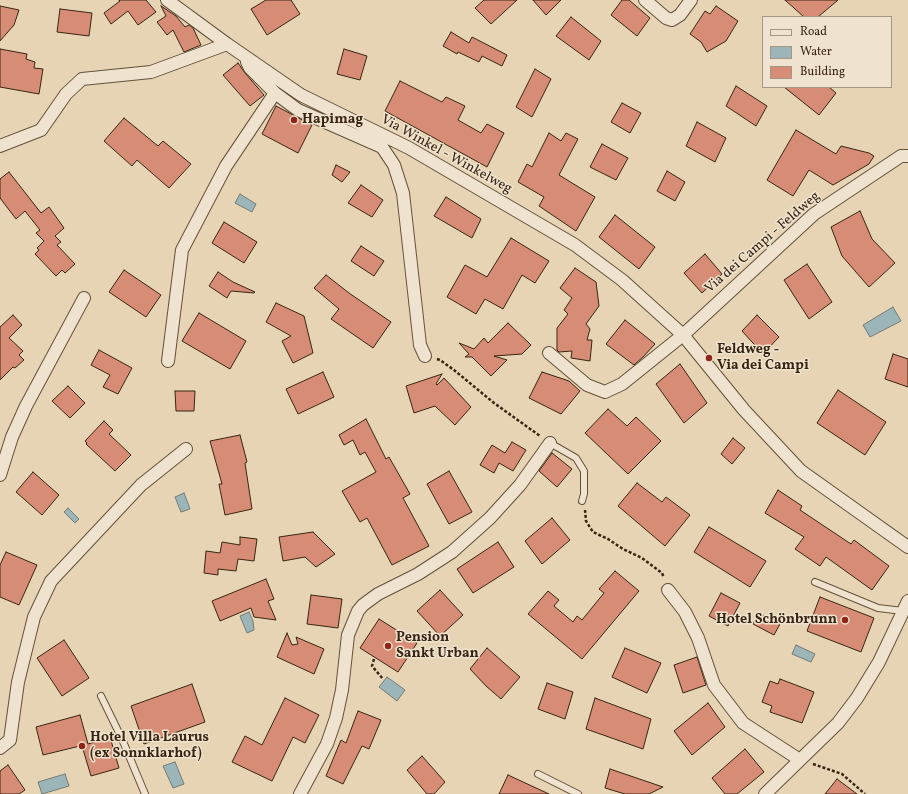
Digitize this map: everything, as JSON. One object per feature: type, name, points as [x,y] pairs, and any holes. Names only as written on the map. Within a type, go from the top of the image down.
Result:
[{"type":"street","name":"Via Winkel - Winkelweg","points":[[167,0],[241,54],[301,95],[409,148],[575,245],[622,280],[683,335],[744,410],[801,472],[899,539],[908,547]]},
{"type":"street","points":[[645,0],[666,18],[672,20],[680,15],[691,0]]},
{"type":"street","points":[[0,146],[41,130],[66,94],[82,79],[151,72],[227,44]]},
{"type":"street","points":[[241,54],[250,68],[275,93],[298,110],[382,147],[394,165],[403,193],[420,345],[425,356]]},
{"type":"street","points":[[168,361],[182,250],[226,166],[275,93]]},
{"type":"street","name":"Via dei Campi - Feldweg","points":[[683,335],[814,214],[901,156],[908,156]]},
{"type":"street","points":[[0,475],[12,437],[26,406],[84,298]]},
{"type":"street","points":[[549,353],[587,385],[605,392],[622,384],[683,335]]},
{"type":"street","points":[[300,794],[327,744],[336,718],[342,690],[348,635],[358,611],[378,594],[418,574],[458,547],[490,518],[520,485],[550,443]]},
{"type":"street","points":[[0,748],[10,740],[18,682],[34,617],[51,581],[141,485],[186,449]]},
{"type":"street","points":[[668,590],[685,612],[695,631],[714,685],[743,722],[800,760]]},
{"type":"street","points":[[765,794],[838,722],[857,698],[879,662],[906,606]]},
{"type":"lane","points":[[550,443],[576,458],[584,471],[584,494],[582,501]]},
{"type":"lane","points":[[815,582],[878,608],[906,606]]},
{"type":"lane","points":[[101,696],[122,739],[145,794]]},
{"type":"lane","points":[[538,774],[578,794]]},
{"type":"path","points":[[425,356],[440,360],[494,403],[550,443]]},
{"type":"path","points":[[582,501],[586,514],[586,521],[593,532],[642,558],[662,573],[668,590]]},
{"type":"path","points":[[374,659],[372,666],[383,679]]},
{"type":"path","points":[[800,760],[842,774],[865,794]]},
{"type":"water","points":[[240,194],[256,204],[252,212],[235,203]]},
{"type":"water","points":[[893,307],[901,321],[870,337],[863,325]]},
{"type":"water","points":[[184,493],[190,509],[181,512],[175,497]]},
{"type":"water","points":[[68,508],[79,519],[75,523],[64,512]]},
{"type":"water","points":[[249,612],[253,621],[254,630],[247,633],[240,616]]},
{"type":"water","points":[[796,645],[815,654],[811,662],[792,654]]},
{"type":"water","points":[[387,677],[405,690],[397,701],[379,687]]},
{"type":"water","points":[[175,762],[184,784],[173,788],[163,766]]},
{"type":"water","points":[[65,774],[69,786],[42,794],[38,782]]},
{"type":"building","points":[[119,0],[146,0],[156,12],[138,25],[128,11],[111,24],[104,13],[120,1]]},
{"type":"building","points":[[266,0],[291,0],[300,14],[267,35],[251,9]]},
{"type":"building","points":[[484,0],[517,0],[491,24],[475,8]]},
{"type":"building","points":[[533,0],[561,0],[546,15]]},
{"type":"building","points":[[622,0],[629,0],[650,18],[637,36],[611,15]]},
{"type":"building","points":[[785,0],[838,0],[819,16],[803,16]]},
{"type":"building","points":[[0,6],[19,10],[14,25],[0,41]]},
{"type":"building","points":[[161,6],[176,16],[185,27],[189,25],[193,28],[201,45],[184,52],[173,30],[167,35],[157,22],[166,16]]},
{"type":"building","points":[[716,6],[738,21],[726,41],[707,52],[701,42],[690,34],[705,11],[710,14]]},
{"type":"building","points":[[60,9],[92,13],[89,36],[57,32]]},
{"type":"building","points":[[571,17],[601,41],[589,60],[556,36]]},
{"type":"building","points":[[451,32],[469,43],[472,37],[507,55],[502,66],[482,56],[479,62],[458,52],[457,54],[443,46]]},
{"type":"building","points":[[0,49],[27,54],[26,59],[35,62],[34,68],[43,69],[39,94],[0,87]]},
{"type":"building","points":[[344,49],[367,56],[360,80],[337,74]]},
{"type":"building","points":[[238,63],[264,95],[250,106],[223,75]]},
{"type":"building","points":[[535,69],[551,79],[532,117],[516,107]]},
{"type":"building","points":[[400,81],[442,102],[446,97],[465,106],[458,120],[481,133],[487,124],[504,133],[487,167],[385,111]]},
{"type":"building","points":[[736,86],[767,106],[756,126],[726,106]]},
{"type":"building","points":[[785,88],[830,88],[836,93],[819,115]]},
{"type":"building","points":[[622,103],[641,113],[630,133],[611,122]]},
{"type":"building","points":[[276,106],[312,125],[298,153],[262,134]]},
{"type":"building","points":[[124,118],[158,146],[163,141],[191,164],[169,188],[137,160],[132,166],[104,141]]},
{"type":"building","points":[[697,122],[726,138],[715,162],[686,146]]},
{"type":"building","points":[[796,130],[836,154],[841,146],[869,153],[874,156],[869,164],[833,185],[809,170],[793,196],[767,180]]},
{"type":"building","points":[[549,133],[561,141],[566,133],[578,139],[559,175],[595,197],[576,231],[539,206],[544,197],[518,182],[527,164],[532,167]]},
{"type":"building","points":[[602,144],[628,158],[616,180],[590,167]]},
{"type":"building","points":[[336,165],[350,172],[342,182],[332,175]]},
{"type":"building","points":[[667,171],[685,182],[675,201],[657,191]]},
{"type":"building","points":[[9,172],[41,213],[49,207],[64,228],[55,236],[61,242],[57,245],[75,264],[65,273],[62,270],[56,276],[35,254],[39,250],[37,248],[44,241],[36,233],[40,230],[25,211],[16,219],[0,198],[0,179]]},
{"type":"building","points":[[361,185],[383,200],[372,217],[348,203]]},
{"type":"building","points":[[446,197],[481,219],[472,238],[434,216]]},
{"type":"building","points":[[860,211],[872,239],[895,263],[869,287],[842,256],[831,227]]},
{"type":"building","points":[[615,215],[655,247],[639,269],[599,237]]},
{"type":"building","points":[[224,222],[257,242],[244,263],[212,243]]},
{"type":"building","points":[[511,238],[549,261],[535,283],[522,275],[503,309],[485,299],[476,314],[447,297],[465,265],[487,277]]},
{"type":"building","points":[[361,246],[384,261],[374,276],[351,261]]},
{"type":"building","points":[[705,254],[722,274],[702,293],[684,273]]},
{"type":"building","points":[[807,264],[832,302],[809,319],[784,280]]},
{"type":"building","points":[[575,268],[596,282],[599,306],[586,324],[590,329],[587,340],[592,340],[590,361],[571,358],[572,351],[559,352],[557,350],[557,328],[568,314],[564,310],[572,298],[560,288]]},
{"type":"building","points":[[124,270],[161,295],[146,317],[109,292]]},
{"type":"building","points":[[218,272],[233,282],[255,292],[231,291],[227,298],[209,286]]},
{"type":"building","points":[[326,275],[391,322],[373,348],[331,319],[339,309],[314,288]]},
{"type":"building","points":[[276,303],[304,316],[313,353],[293,363],[282,341],[291,336],[266,322]]},
{"type":"building","points":[[199,313],[246,341],[230,369],[182,341]]},
{"type":"building","points":[[13,315],[22,325],[9,338],[23,351],[19,355],[24,360],[15,368],[13,367],[0,380],[0,327]]},
{"type":"building","points":[[757,315],[779,337],[763,354],[742,331]]},
{"type":"building","points":[[625,320],[655,344],[634,365],[606,344]]},
{"type":"building","points":[[508,323],[531,345],[522,354],[494,356],[507,360],[491,376],[472,357],[465,357],[469,354],[459,343],[474,349],[484,338],[488,343]]},
{"type":"building","points":[[99,350],[132,368],[118,394],[103,387],[110,375],[91,365]]},
{"type":"building","points":[[893,354],[908,359],[908,387],[885,379]]},
{"type":"building","points":[[680,364],[707,403],[684,423],[656,384]]},
{"type":"building","points":[[323,372],[334,397],[298,414],[286,389]]},
{"type":"building","points":[[542,372],[569,381],[580,391],[561,414],[529,398]]},
{"type":"building","points":[[442,374],[436,384],[437,385],[444,378],[471,407],[455,425],[435,406],[414,413],[406,386]]},
{"type":"building","points":[[68,386],[85,403],[70,418],[52,401]]},
{"type":"building","points":[[838,390],[886,422],[865,455],[817,423]]},
{"type":"building","points":[[175,391],[195,391],[194,411],[176,411]]},
{"type":"building","points":[[608,409],[627,426],[636,417],[661,441],[628,474],[585,433]]},
{"type":"building","points":[[366,419],[386,459],[389,457],[410,494],[403,498],[429,546],[392,565],[367,518],[360,522],[342,491],[376,472],[365,452],[360,455],[353,440],[344,445],[339,435]]},
{"type":"building","points":[[104,421],[113,430],[109,434],[131,455],[115,471],[86,444],[87,443],[85,441]]},
{"type":"building","points":[[240,435],[247,462],[245,463],[252,509],[225,515],[219,484],[222,484],[210,441]]},
{"type":"building","points":[[733,438],[745,448],[732,464],[721,454]]},
{"type":"building","points":[[512,442],[526,450],[513,471],[499,463],[494,473],[480,465],[492,445],[505,453]]},
{"type":"building","points":[[552,453],[572,469],[557,487],[539,471]]},
{"type":"building","points":[[449,471],[472,512],[449,524],[427,484]]},
{"type":"building","points":[[33,472],[59,495],[42,515],[16,492]]},
{"type":"building","points":[[637,483],[662,502],[666,497],[690,515],[665,546],[618,506]]},
{"type":"building","points":[[778,490],[802,506],[800,510],[851,544],[854,540],[889,566],[872,590],[826,557],[820,566],[795,549],[804,537],[765,513]]},
{"type":"building","points":[[552,518],[570,540],[542,564],[525,541]]},
{"type":"building","points":[[709,527],[766,561],[750,587],[694,552]]},
{"type":"building","points":[[313,532],[335,554],[316,567],[305,557],[283,561],[279,537]]},
{"type":"building","points":[[240,537],[257,539],[254,561],[238,559],[236,571],[218,569],[218,575],[204,573],[206,551],[220,553],[222,542],[240,545]]},
{"type":"building","points":[[498,542],[514,567],[473,593],[457,569]]},
{"type":"building","points":[[6,552],[37,565],[19,605],[0,597],[0,565]]},
{"type":"building","points":[[615,571],[639,591],[582,659],[528,614],[548,591],[559,600],[554,606],[573,622],[577,616],[582,620],[604,593],[599,589]]},
{"type":"building","points":[[266,579],[274,599],[268,601],[276,620],[254,617],[251,608],[220,621],[212,601]]},
{"type":"building","points":[[440,590],[463,615],[440,636],[417,611]]},
{"type":"building","points":[[721,593],[740,603],[728,626],[709,616]]},
{"type":"building","points":[[311,595],[342,599],[338,628],[307,624]]},
{"type":"building","points":[[820,597],[874,618],[861,652],[807,631]]},
{"type":"building","points":[[759,613],[780,624],[774,635],[753,624]]},
{"type":"building","name":"Pension Sankt Urban","points":[[379,619],[417,643],[398,672],[360,648]]},
{"type":"building","points":[[287,633],[292,645],[298,644],[296,637],[324,649],[314,674],[277,657]]},
{"type":"building","points":[[64,640],[89,678],[62,696],[37,658]]},
{"type":"building","points":[[487,648],[520,677],[501,699],[470,669]]},
{"type":"building","points":[[625,648],[661,663],[647,693],[612,677]]},
{"type":"building","points":[[697,657],[706,685],[683,693],[674,665]]},
{"type":"building","points":[[780,679],[814,692],[802,723],[770,712],[772,706],[762,702],[770,681],[778,684]]},
{"type":"building","points":[[547,683],[573,692],[565,719],[538,709]]},
{"type":"building","points":[[192,684],[205,722],[144,744],[131,706]]},
{"type":"building","points":[[285,698],[319,715],[305,743],[293,737],[272,781],[232,762],[245,736],[262,745]]},
{"type":"building","points":[[595,698],[651,719],[643,749],[586,729]]},
{"type":"building","points":[[708,703],[725,727],[692,755],[674,731]]},
{"type":"building","points":[[358,711],[381,720],[369,749],[362,746],[343,784],[326,776],[341,740],[346,743]]},
{"type":"building","points":[[80,715],[88,744],[110,737],[119,768],[91,776],[82,746],[84,745],[43,755],[36,727]]},
{"type":"building","points":[[745,749],[764,772],[737,794],[725,794],[712,778]]},
{"type":"building","points":[[422,756],[445,782],[434,794],[427,794],[407,770]]},
{"type":"building","points":[[8,765],[25,790],[19,794],[0,794],[0,771]]},
{"type":"building","points":[[610,769],[663,787],[649,794],[625,794],[605,788]]},
{"type":"building","points":[[508,775],[549,794],[499,794]]},
{"type":"building","points":[[837,779],[857,794],[825,794]]},
{"type":"place","name":"Hapimag","points":[[294,120]]},
{"type":"place","name":"Feldweg - Via dei Campi","points":[[709,358]]},
{"type":"place","name":"Hotel Schönbrunn","points":[[845,620]]},
{"type":"place","name":"Pension Sankt Urban","points":[[388,646]]},
{"type":"place","name":"Hotel Villa Laurus (ex Sonnklarhof)","points":[[82,746]]}]
